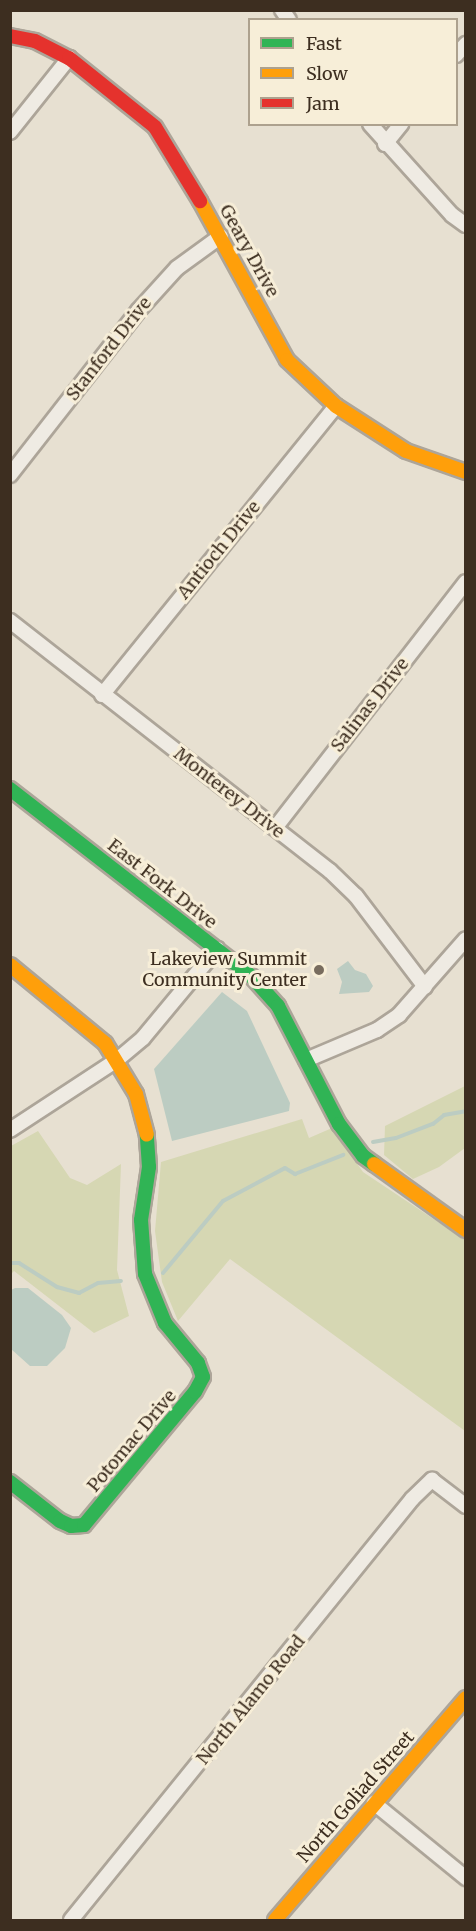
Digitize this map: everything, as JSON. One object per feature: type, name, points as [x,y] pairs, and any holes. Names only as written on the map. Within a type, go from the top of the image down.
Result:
[{"type":"street","name":"Geary Drive","points":[[10,36],[35,41],[69,58],[150,121],[165,139],[221,236],[287,360],[336,406],[406,451],[465,472]]},
{"type":"street","points":[[10,132],[69,58]]},
{"type":"street","points":[[372,126],[385,144],[465,225]]},
{"type":"street","points":[[385,144],[399,126]]},
{"type":"street","name":"Stanford Drive","points":[[10,475],[138,310],[177,267],[221,236]]},
{"type":"street","name":"Antioch Drive","points":[[102,695],[336,406]]},
{"type":"street","name":"Salinas Drive","points":[[275,828],[465,582]]},
{"type":"street","name":"Monterey Drive","points":[[10,621],[275,828],[356,896],[425,987]]},
{"type":"street","name":"East Fork Drive","points":[[10,789],[252,977],[278,1006],[339,1124],[363,1156],[465,1230]]},
{"type":"street","points":[[306,1060],[377,1030],[399,1015],[465,939]]},
{"type":"street","points":[[10,1130],[117,1060],[163,1017],[217,949]]},
{"type":"street","points":[[10,965],[90,1028],[117,1060]]},
{"type":"street","name":"Potomac Drive","points":[[10,1482],[60,1521],[78,1526],[89,1520],[195,1392],[202,1369],[165,1323],[145,1274],[141,1220],[149,1167],[148,1141],[136,1094],[117,1060]]},
{"type":"street","name":"North Alamo Road","points":[[71,1920],[412,1499],[432,1480],[465,1506]]},
{"type":"street","name":"North Goliad Street","points":[[275,1920],[465,1698]]},
{"type":"street","points":[[374,1803],[465,1878]]},
{"type":"green space","points":[[465,1086],[465,1148],[439,1167],[413,1179],[384,1155],[385,1126]]},
{"type":"green space","points":[[302,1119],[309,1138],[332,1128],[363,1172],[465,1240],[465,1431],[230,1259],[178,1321],[162,1282],[155,1231],[161,1162]]},
{"type":"green space","points":[[38,1131],[70,1178],[87,1185],[121,1164],[117,1270],[129,1316],[94,1333],[14,1271],[11,1274],[11,1146]]},
{"type":"shaded area","points":[[348,961],[355,970],[366,974],[373,986],[369,992],[339,994],[342,982],[337,969]]},
{"type":"shaded area","points":[[222,992],[247,1011],[290,1103],[289,1111],[172,1141],[154,1069]]},
{"type":"shaded area","points":[[28,1288],[62,1315],[71,1328],[65,1348],[47,1366],[30,1366],[11,1349],[11,1290]]},
{"type":"waterway","points":[[373,1142],[396,1138],[433,1124],[444,1115],[466,1111]]},
{"type":"waterway","points":[[163,1273],[223,1201],[285,1168],[295,1174],[343,1155]]},
{"type":"waterway","points":[[10,1263],[19,1263],[57,1287],[79,1293],[98,1283],[121,1281]]},
{"type":"traffic: fast","points":[[10,789],[252,977],[278,1006],[339,1124],[363,1156],[374,1164]]},
{"type":"traffic: fast","points":[[10,1482],[60,1521],[71,1526],[84,1525],[195,1392],[203,1377],[198,1363],[165,1323],[145,1274],[141,1220],[149,1167],[147,1135]]},
{"type":"traffic: slow","points":[[200,201],[287,360],[336,406],[406,451],[466,472]]},
{"type":"traffic: slow","points":[[10,965],[105,1043],[136,1094],[147,1135]]},
{"type":"traffic: slow","points":[[374,1164],[466,1230]]},
{"type":"traffic: slow","points":[[275,1920],[466,1698]]},
{"type":"traffic: jam","points":[[10,36],[35,41],[69,58],[155,127],[200,201]]},
{"type":"place","name":"Lakeview Summit Community Center","points":[[319,970]]}]
